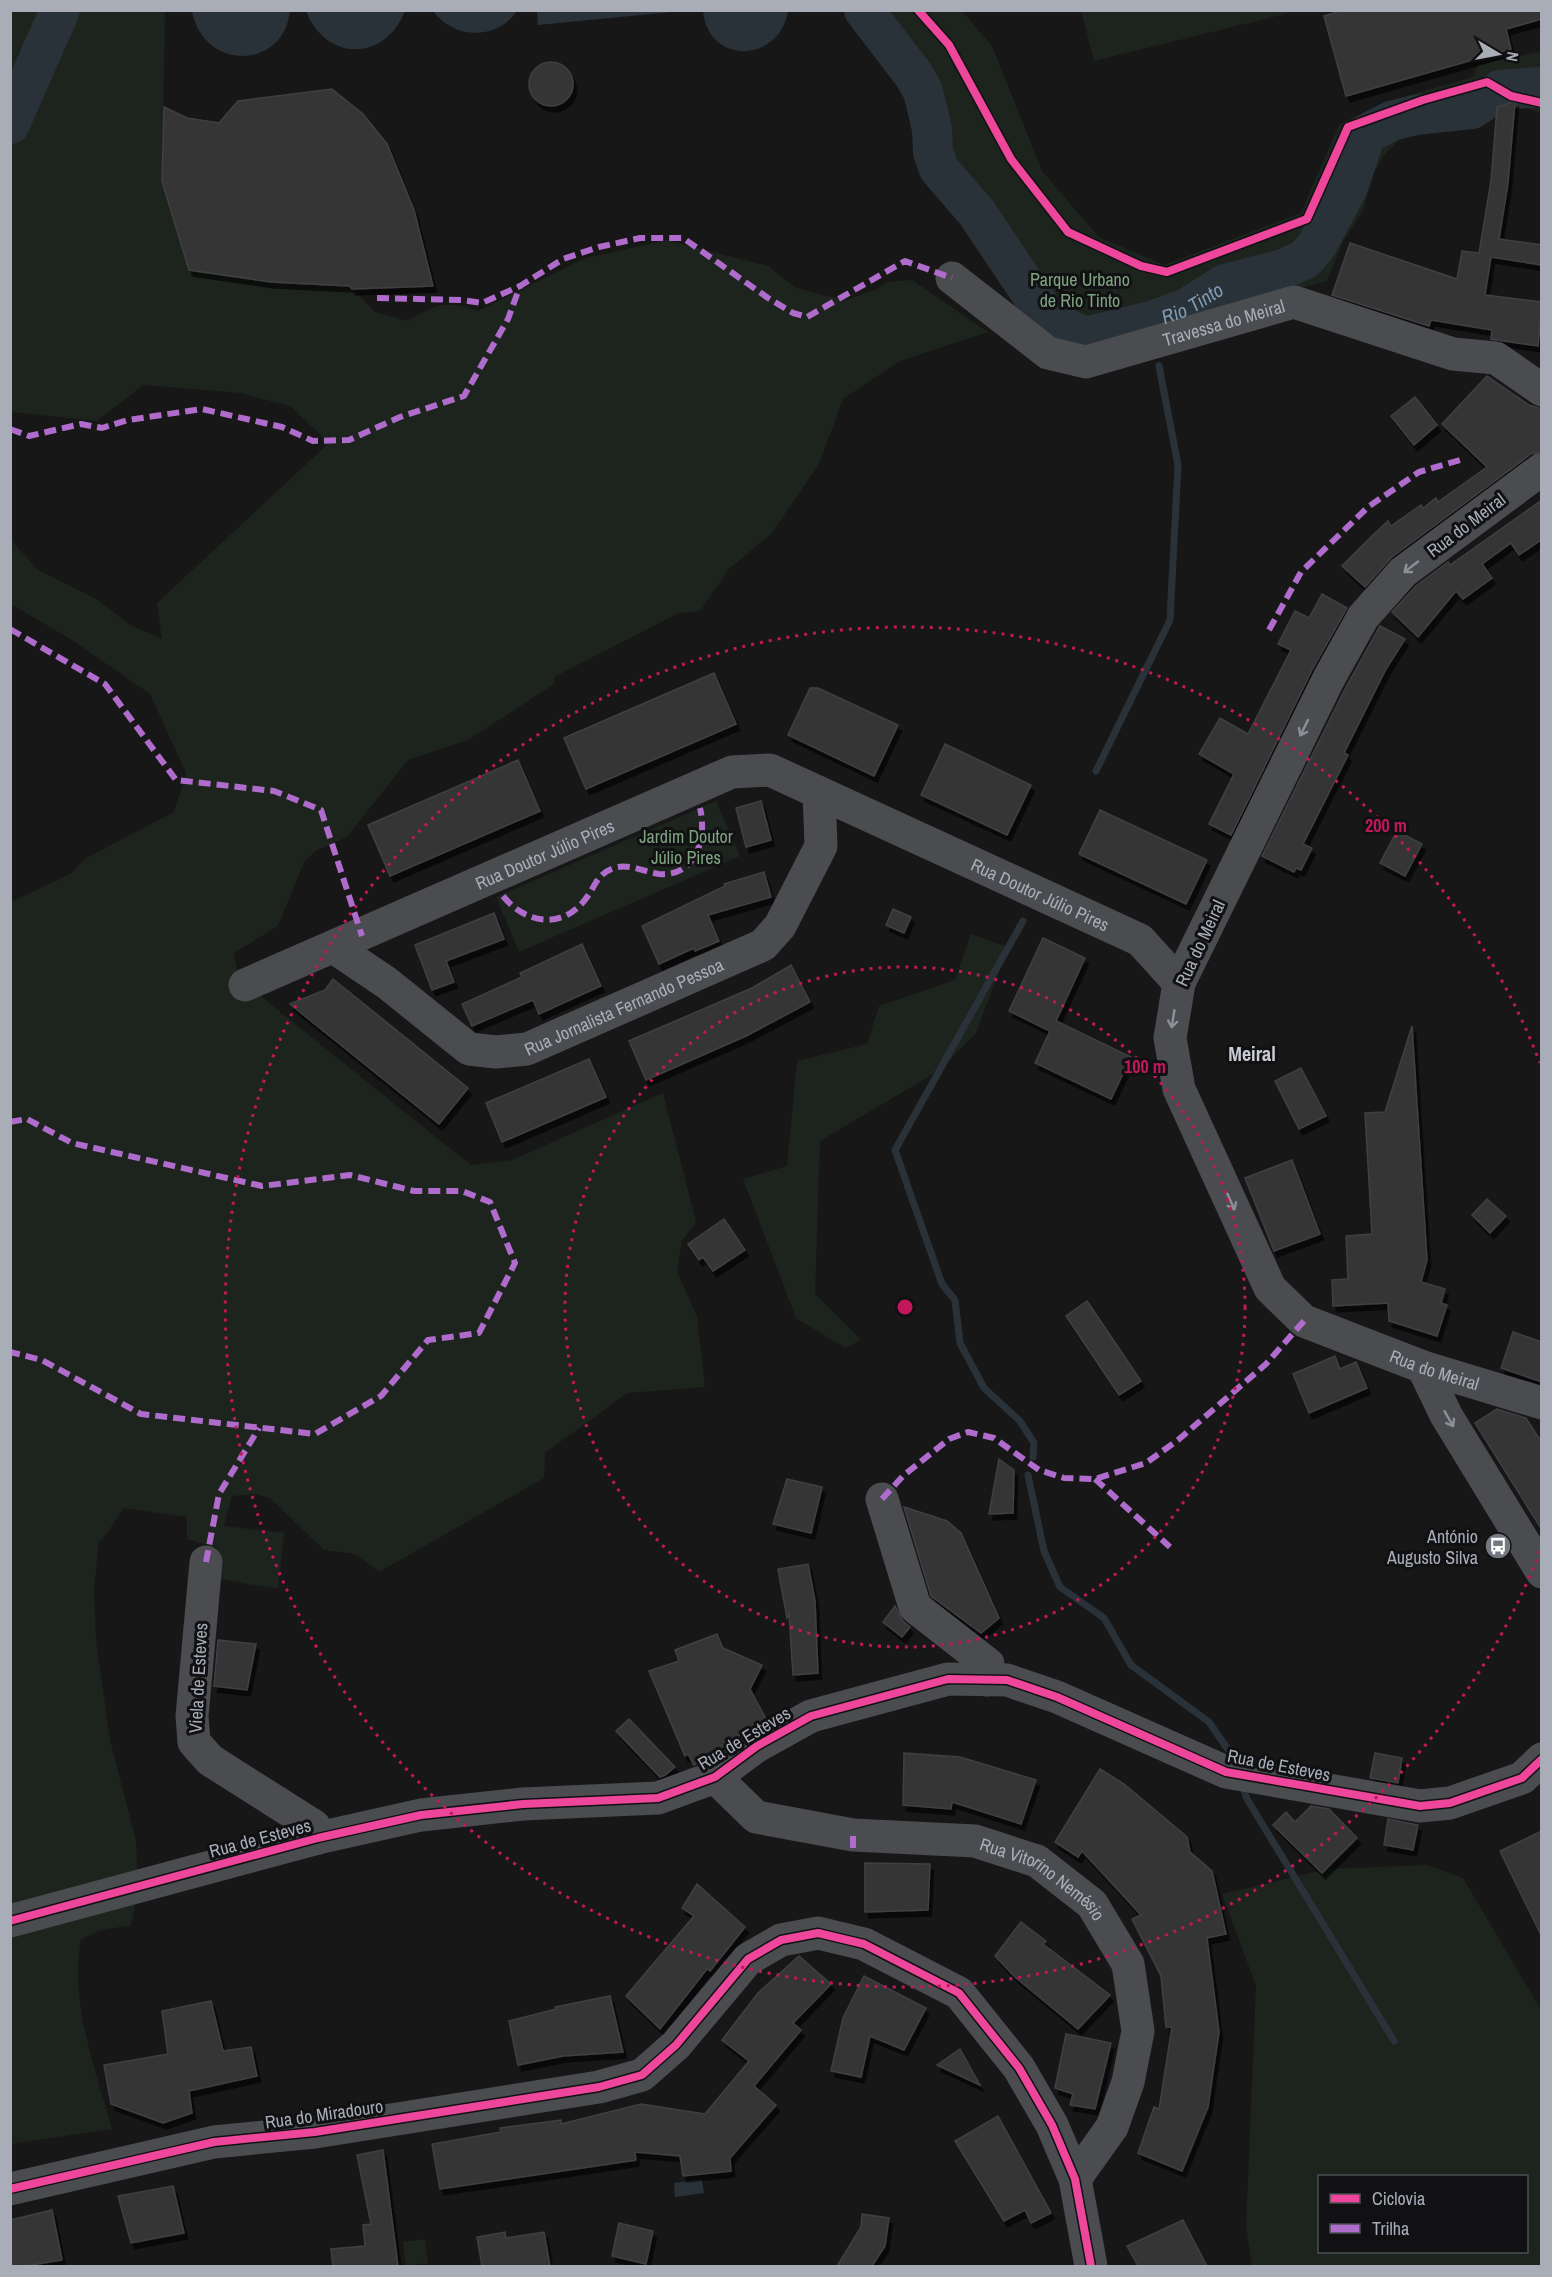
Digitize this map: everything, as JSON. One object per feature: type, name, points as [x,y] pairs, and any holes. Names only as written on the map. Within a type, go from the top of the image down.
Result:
[{"type":"street","name":"Travessa do Meiral","points":[[952,278],[1048,353],[1086,362],[1294,302],[1453,354],[1496,358],[1542,390]]},
{"type":"street","name":"Rua do Meiral","points":[[1542,469],[1403,572],[1363,617],[1329,678],[1179,982],[1170,1038],[1179,1089],[1270,1288],[1304,1322],[1423,1366],[1542,1403]]},
{"type":"street","name":"Rua Doutor Júlio Pires","points":[[244,985],[335,948],[732,772],[770,770],[1140,940],[1179,982]]},
{"type":"street","name":"Rua Jornalista Fernando Pessoa","points":[[335,948],[387,983],[469,1049],[496,1052],[527,1049],[763,945],[780,926],[821,846],[819,793]]},
{"type":"street","points":[[821,846],[873,818]]},
{"type":"street","points":[[384,926],[387,983]]},
{"type":"street","name":"Rua Doutor Júlio Pires","points":[[1140,940],[1201,938]]},
{"type":"street","points":[[1423,1366],[1446,1415],[1542,1572]]},
{"type":"street","points":[[882,1499],[915,1607],[988,1664],[987,1680]]},
{"type":"street","name":"Viela de Esteves","points":[[206,1562],[192,1716],[194,1742],[210,1760],[314,1826],[318,1838]]},
{"type":"street","name":"Rua de Esteves","points":[[10,1921],[318,1838],[421,1815],[523,1804],[658,1798],[715,1776],[757,1746],[811,1716],[948,1679],[1006,1680],[1057,1697],[1226,1772],[1420,1806],[1450,1803],[1522,1778],[1542,1759]]},
{"type":"street","name":"Rua Vitorino Nemésio","points":[[715,1776],[756,1817],[853,1835],[975,1841],[1037,1861],[1092,1904],[1128,1964],[1138,2031],[1128,2082],[1112,2127],[1075,2179]]},
{"type":"street","name":"Rua do Miradouro","points":[[10,2189],[214,2142],[315,2132],[599,2088],[642,2075],[676,2045],[748,1959],[781,1940],[818,1934],[864,1944],[959,1993],[1019,2068],[1052,2125],[1075,2179]]},
{"type":"street","points":[[1075,2179],[1091,2266]]},
{"type":"green space","points":[[1081,10],[1297,10],[1297,11],[1094,61]]},
{"type":"green space","points":[[10,11],[165,11],[162,181],[271,282],[350,286],[375,312],[408,321],[434,307],[441,306],[457,306],[478,311],[583,259],[666,240],[768,266],[796,288],[845,300],[875,290],[887,282],[912,280],[988,332],[900,361],[843,399],[819,464],[771,534],[729,569],[700,611],[679,613],[554,677],[554,684],[468,740],[408,760],[347,837],[315,851],[304,862],[278,926],[234,953],[239,979],[471,1165],[512,1160],[663,1093],[696,1222],[682,1241],[677,1272],[697,1316],[705,1387],[627,1393],[545,1453],[544,1478],[379,1572],[355,1554],[324,1550],[270,1498],[254,1494],[232,1496],[224,1526],[284,1533],[278,1589],[215,1578],[218,1548],[187,1539],[187,1517],[124,1508],[102,1540],[99,1540],[94,1590],[96,1640],[110,1740],[136,1840],[138,1893],[131,1925],[98,1931],[81,1940],[78,1964],[81,2011],[86,2036],[112,2129],[11,2144],[11,902],[70,874],[86,858],[174,812],[186,773],[150,694],[72,640],[11,604],[11,540],[38,570],[96,599],[130,625],[162,639],[157,603],[329,443],[290,406],[240,393],[143,385],[97,421],[11,412]]},
{"type":"green space","name":"Parque Urbano de Rio Tinto","points":[[846,11],[962,11],[992,46],[1042,171],[1099,237],[1164,265],[1301,213],[1339,125],[1352,118],[1383,110],[1410,95],[1473,77],[1478,65],[1537,52],[1541,54],[1541,113],[1509,102],[1502,104],[1485,117],[1463,122],[1441,120],[1400,139],[1384,155],[1375,171],[1363,210],[1343,242],[1327,281],[1305,287],[1268,287],[1247,292],[1239,297],[1214,302],[1204,315],[1096,350],[1056,339],[1030,325],[981,240],[920,165],[911,92]]},
{"type":"green space","name":"Jardim Doutor Júlio Pires","points":[[716,801],[740,856],[519,952],[496,897]]},
{"type":"green space","points":[[971,934],[1008,947],[976,1033],[940,1070],[820,1141],[815,1294],[861,1340],[845,1348],[796,1318],[743,1179],[787,1166],[797,1061],[867,1044],[879,1006],[955,980]]},
{"type":"green space","points":[[1427,1865],[1463,1878],[1541,2010],[1541,2266],[1252,2266],[1246,2227],[1256,1986],[1222,1894],[1328,1869]]},
{"type":"green space","points":[[425,2239],[428,2263],[406,2266],[403,2242]]},
{"type":"shaded area","points":[[192,10],[290,11],[284,31],[273,45],[259,53],[243,56],[226,53],[211,45],[199,31]]},
{"type":"shaded area","points":[[537,10],[692,10],[538,25],[537,11]]},
{"type":"shaded area","points":[[703,10],[788,11],[782,28],[772,41],[758,49],[744,51],[730,49],[717,41],[708,29]]},
{"type":"shaded area","points":[[306,11],[405,11],[396,28],[384,40],[370,47],[356,49],[341,47],[327,40],[315,28]]},
{"type":"shaded area","points":[[433,11],[517,11],[509,21],[498,27],[475,33],[452,27],[442,21]]},
{"type":"shaded area","points":[[702,2179],[704,2193],[675,2197],[674,2183]]},
{"type":"building","points":[[1344,10],[1542,10],[1542,19],[1506,29],[1511,49],[1346,96],[1324,16]]},
{"type":"building","points":[[551,62],[560,63],[567,68],[572,75],[572,93],[567,100],[560,105],[551,106],[542,105],[535,100],[530,93],[529,84],[530,75],[535,68],[542,63]]},
{"type":"building","points":[[332,89],[363,114],[387,144],[414,210],[433,286],[352,289],[350,286],[271,282],[189,270],[162,181],[164,107],[187,118],[219,123],[238,101]]},
{"type":"building","points":[[1515,101],[1508,183],[1499,239],[1542,245],[1542,265],[1491,257],[1485,295],[1542,302],[1538,346],[1491,339],[1492,330],[1431,320],[1429,326],[1332,295],[1350,243],[1457,279],[1462,251],[1479,253],[1491,181],[1497,107]]},
{"type":"building","points":[[1487,376],[1529,405],[1542,409],[1542,451],[1531,454],[1392,557],[1365,587],[1342,566],[1372,536],[1388,521],[1391,526],[1421,505],[1423,508],[1436,498],[1438,502],[1487,467],[1442,424]]},
{"type":"building","points":[[1415,397],[1437,425],[1414,445],[1391,416]]},
{"type":"building","points":[[1542,500],[1542,539],[1519,555],[1511,543],[1482,564],[1492,578],[1463,599],[1456,591],[1418,637],[1392,612],[1416,586],[1448,562],[1450,565]]},
{"type":"building","points":[[1322,594],[1347,608],[1312,670],[1231,835],[1209,824],[1234,774],[1199,754],[1220,718],[1248,734],[1291,650],[1278,644],[1295,611],[1309,618]]},
{"type":"building","points":[[1380,626],[1405,639],[1386,669],[1344,753],[1348,755],[1303,844],[1312,848],[1301,870],[1296,868],[1294,872],[1262,856],[1346,687]]},
{"type":"building","points":[[714,673],[736,724],[586,789],[564,738]]},
{"type":"building","points":[[810,688],[818,688],[898,725],[874,776],[788,735]]},
{"type":"building","points":[[945,744],[1031,785],[1007,835],[921,795]]},
{"type":"building","points":[[518,760],[540,811],[390,876],[368,825]]},
{"type":"building","points":[[761,801],[771,840],[746,847],[736,808]]},
{"type":"building","points":[[1100,810],[1207,860],[1186,904],[1079,854]]},
{"type":"building","points":[[1397,831],[1422,844],[1405,876],[1380,863]]},
{"type":"building","points":[[764,872],[771,897],[708,915],[719,941],[695,951],[694,948],[659,964],[642,926],[725,886],[724,884]]},
{"type":"building","points":[[893,909],[911,917],[904,933],[886,925]]},
{"type":"building","points":[[494,913],[504,939],[446,961],[454,982],[432,990],[415,945]]},
{"type":"building","points":[[1043,938],[1085,958],[1056,1021],[1131,1057],[1111,1099],[1035,1063],[1050,1031],[1009,1011]]},
{"type":"building","points":[[582,944],[601,986],[539,1014],[533,1000],[472,1026],[462,1004],[522,977],[520,973]]},
{"type":"building","points":[[791,965],[810,1002],[746,1036],[646,1080],[629,1041],[752,988]]},
{"type":"building","points":[[333,979],[468,1088],[439,1124],[290,1004],[325,990]]},
{"type":"building","points":[[1412,1026],[1427,1260],[1421,1282],[1445,1289],[1441,1303],[1447,1305],[1437,1336],[1389,1321],[1388,1303],[1333,1306],[1332,1280],[1348,1279],[1346,1236],[1372,1234],[1365,1113],[1385,1112]]},
{"type":"building","points":[[589,1059],[606,1097],[502,1142],[486,1103]]},
{"type":"building","points":[[1301,1068],[1326,1116],[1299,1129],[1275,1081]]},
{"type":"building","points":[[1292,1160],[1320,1234],[1274,1251],[1245,1178]]},
{"type":"building","points":[[1487,1199],[1506,1216],[1490,1233],[1472,1215]]},
{"type":"building","points":[[724,1219],[745,1250],[713,1271],[703,1257],[699,1260],[688,1244]]},
{"type":"building","points":[[1087,1301],[1141,1381],[1119,1395],[1066,1316]]},
{"type":"building","points":[[1513,1332],[1542,1342],[1542,1382],[1501,1368]]},
{"type":"building","points":[[1335,1356],[1340,1369],[1356,1362],[1367,1388],[1309,1413],[1293,1374]]},
{"type":"building","points":[[1497,1409],[1526,1418],[1542,1443],[1542,1530],[1475,1423]]},
{"type":"building","points":[[999,1459],[1014,1470],[1013,1513],[989,1514]]},
{"type":"building","points":[[787,1479],[822,1487],[811,1533],[773,1524]]},
{"type":"building","points":[[904,1507],[947,1521],[961,1533],[999,1618],[981,1633],[931,1596]]},
{"type":"building","points":[[808,1564],[815,1601],[818,1673],[793,1675],[789,1614],[787,1618],[778,1569]]},
{"type":"building","points":[[895,1606],[903,1621],[910,1627],[902,1637],[883,1622]]},
{"type":"building","points":[[717,1634],[723,1648],[762,1665],[750,1689],[766,1719],[729,1742],[706,1760],[694,1765],[688,1754],[685,1756],[649,1671],[679,1661],[675,1650]]},
{"type":"building","points":[[218,1640],[256,1644],[247,1690],[214,1686]]},
{"type":"building","points":[[629,1719],[675,1767],[665,1775],[660,1777],[616,1731]]},
{"type":"building","points":[[904,1753],[960,1757],[1036,1780],[1021,1824],[952,1802],[951,1809],[903,1805]]},
{"type":"building","points":[[1375,1753],[1402,1758],[1398,1783],[1370,1778]]},
{"type":"building","points":[[1100,1769],[1124,1784],[1187,1837],[1190,1852],[1212,1871],[1226,1934],[1207,1938],[1219,2032],[1208,2107],[1182,2171],[1138,2153],[1154,2107],[1159,2109],[1172,2027],[1166,2027],[1161,1976],[1132,1919],[1141,1915],[1082,1851],[1078,1857],[1055,1842]]},
{"type":"building","points":[[1311,1806],[1329,1809],[1357,1838],[1322,1873],[1273,1825],[1286,1812],[1295,1822]]},
{"type":"building","points":[[1388,1819],[1418,1825],[1413,1850],[1384,1845]]},
{"type":"building","points":[[1542,1831],[1542,1937],[1500,1851]]},
{"type":"building","points":[[865,1863],[930,1864],[928,1910],[865,1912]]},
{"type":"building","points":[[697,1884],[745,1927],[710,1971],[707,1969],[660,2029],[626,1996],[694,1916],[682,1908]]},
{"type":"building","points":[[1021,1922],[1046,1941],[1043,1944],[1110,1995],[1078,2029],[1015,1977],[995,1956]]},
{"type":"building","points":[[799,1956],[831,1984],[793,2023],[801,2030],[754,2086],[776,2105],[730,2158],[731,2171],[683,2176],[680,2156],[635,2152],[636,2160],[440,2189],[432,2144],[501,2132],[500,2128],[561,2120],[561,2124],[641,2104],[705,2114],[749,2061],[722,2040],[758,1993]]},
{"type":"building","points":[[864,1976],[926,2008],[904,2050],[870,2036],[861,2077],[831,2071],[843,2018]]},
{"type":"building","points":[[610,1996],[623,2052],[563,2056],[518,2065],[509,2021],[556,2009],[555,2007]]},
{"type":"building","points":[[211,2001],[223,2051],[251,2047],[257,2076],[189,2091],[192,2113],[163,2123],[111,2104],[104,2065],[168,2054],[162,2011]]},
{"type":"building","points":[[1066,2034],[1111,2043],[1095,2109],[1070,2105],[1073,2094],[1055,2088]]},
{"type":"building","points":[[960,2049],[980,2085],[937,2065]]},
{"type":"building","points":[[998,2116],[1051,2213],[1031,2223],[1025,2210],[1004,2221],[955,2141]]},
{"type":"building","points":[[383,2150],[398,2266],[333,2266],[331,2249],[365,2246],[363,2225],[371,2224],[357,2155]]},
{"type":"building","points":[[173,2186],[184,2233],[131,2243],[118,2196]]},
{"type":"building","points":[[52,2210],[62,2260],[26,2266],[10,2266],[10,2220]]},
{"type":"building","points":[[862,2214],[889,2218],[885,2246],[872,2266],[837,2266],[861,2227]]},
{"type":"building","points":[[1183,2220],[1207,2266],[1138,2266],[1127,2246]]},
{"type":"building","points":[[619,2223],[653,2231],[646,2264],[612,2256]]},
{"type":"building","points":[[505,2232],[506,2238],[544,2232],[550,2266],[482,2266],[477,2237]]},
{"type":"waterway","name":"Rio Tinto","points":[[10,124],[60,10]]},
{"type":"waterway","name":"Rio Tinto","points":[[864,10],[913,74],[923,91],[932,129],[933,152],[939,169],[977,213],[1048,319],[1085,337],[1151,321],[1187,308],[1225,284],[1283,269],[1305,259],[1317,245],[1347,189],[1366,134],[1391,121],[1415,115],[1472,109],[1500,90],[1542,87]]},
{"type":"waterway","points":[[1096,771],[1170,620],[1178,465],[1159,366]]},
{"type":"waterway","points":[[1023,921],[895,1150],[942,1284],[955,1300],[960,1343],[984,1388],[1020,1421],[1034,1443],[1033,1457]]},
{"type":"waterway","points":[[1028,1475],[1044,1551],[1060,1587],[1104,1618],[1131,1665],[1209,1722],[1238,1764]]},
{"type":"waterway","points":[[1243,1787],[1247,1799],[1394,2041]]},
{"type":"marked path","points":[[10,429],[29,436],[81,424],[102,428],[128,420],[202,409],[282,427],[313,441],[349,440],[400,417],[464,396],[508,319],[520,286],[563,259],[599,247],[640,238],[683,238],[768,298],[793,313],[807,317],[905,261],[952,278]]},
{"type":"marked path","points":[[377,298],[462,300],[482,303],[520,286]]},
{"type":"marked path","points":[[1269,630],[1301,572],[1368,507],[1419,472],[1460,460]]},
{"type":"marked path","points":[[10,629],[105,684],[176,780],[274,791],[321,810],[362,936]]},
{"type":"marked path","points":[[503,896],[512,905],[532,917],[543,920],[554,919],[575,910],[599,878],[614,868],[631,867],[659,874],[682,869],[691,862],[700,842],[702,831],[700,808]]},
{"type":"marked path","points":[[10,1122],[27,1119],[72,1143],[262,1186],[350,1175],[414,1191],[462,1191],[490,1202],[515,1263],[479,1333],[428,1340],[381,1396],[315,1434],[141,1414],[42,1360],[10,1352]]},
{"type":"marked path","points":[[882,1499],[903,1476],[949,1439],[968,1432],[994,1438],[1039,1470],[1064,1478],[1095,1479],[1146,1463],[1178,1440],[1266,1364],[1304,1321]]},
{"type":"marked path","points":[[206,1562],[219,1494],[259,1428]]},
{"type":"marked path","points":[[1095,1479],[1170,1547]]},
{"type":"marked path","points":[[853,1835],[853,1848]]},
{"type":"cycle path","points":[[918,10],[949,45],[1011,159],[1068,232],[1141,266],[1167,272],[1307,219],[1348,127],[1423,100],[1487,82],[1511,96],[1542,103]]},
{"type":"cycle path","points":[[10,1921],[318,1838],[421,1815],[523,1804],[658,1798],[715,1777],[757,1746],[811,1716],[948,1679],[1007,1680],[1057,1697],[1226,1772],[1420,1806],[1450,1803],[1522,1778],[1542,1759]]},
{"type":"cycle path","points":[[10,2189],[214,2142],[315,2132],[599,2087],[642,2075],[676,2045],[748,1959],[781,1940],[818,1933],[864,1944],[959,1993],[1019,2068],[1052,2125],[1075,2179],[1091,2266]]},
{"type":"place","name":"António Augusto Silva","points":[[1498,1546]]},
{"type":"district","name":"Meiral","points":[[1252,1053]]}]
